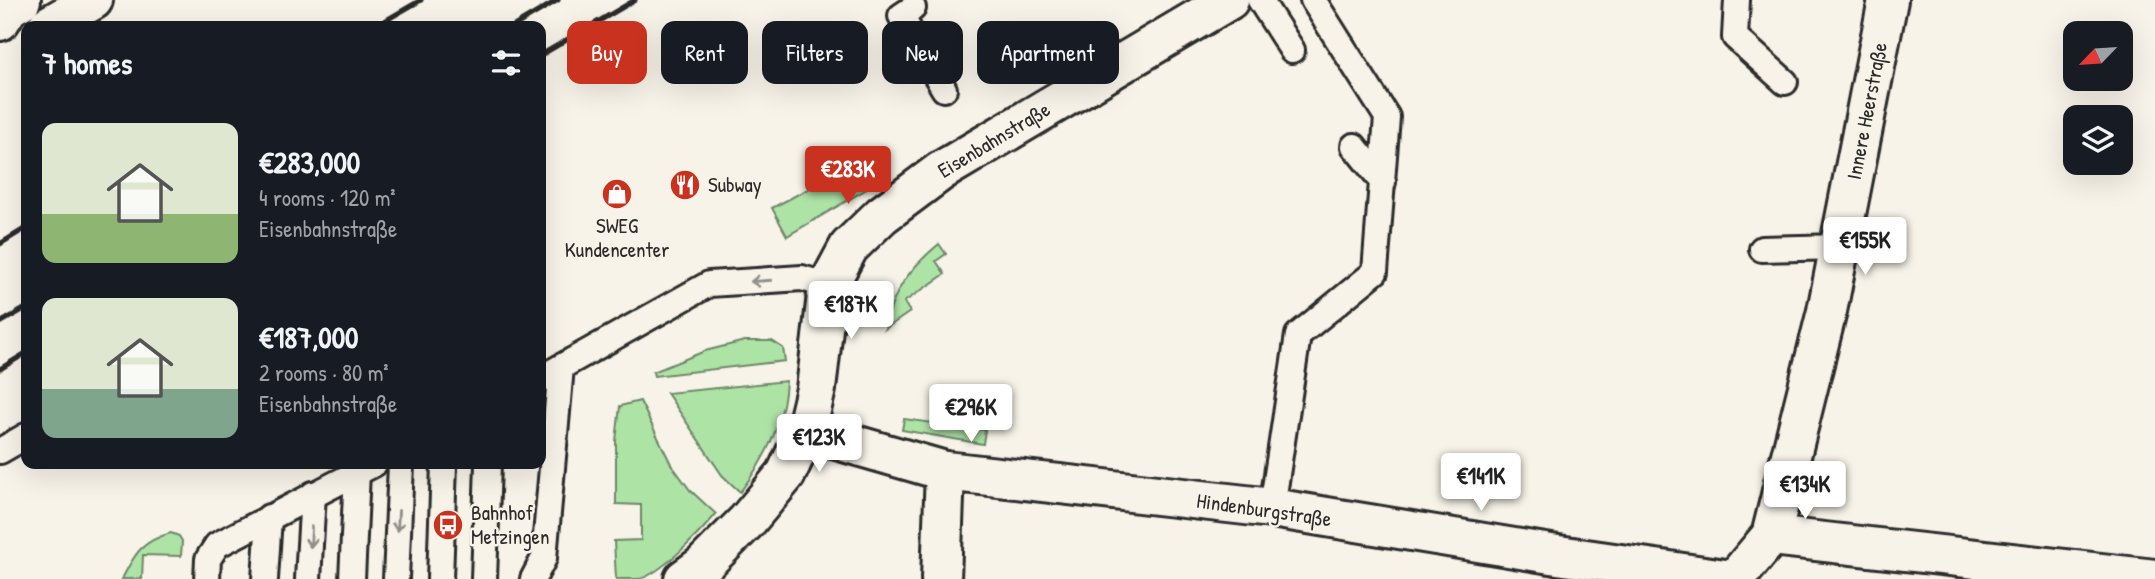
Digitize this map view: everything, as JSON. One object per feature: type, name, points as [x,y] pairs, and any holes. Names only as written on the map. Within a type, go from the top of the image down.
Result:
[{"type":"street","points":[[0,21],[9,7],[21,0]]},
{"type":"street","points":[[57,21],[93,0]]},
{"type":"street","name":"Eisenbahnstraße","points":[[684,579],[703,565],[747,522],[786,474],[806,431],[816,389],[828,286],[849,247],[882,215],[941,171],[1229,0]]},
{"type":"street","name":"Innere Heerstraße","points":[[1735,579],[1771,536],[1841,247],[1888,0]]},
{"type":"street","points":[[0,42],[21,39]]},
{"type":"street","name":"Hindenburgstraße","points":[[806,431],[945,471],[1272,509],[1725,579]]},
{"type":"street","points":[[941,579],[945,471]]},
{"type":"street","points":[[1771,536],[2143,578]]},
{"type":"lane","points":[[1260,0],[1292,50]]},
{"type":"lane","points":[[1272,509],[1298,335],[1375,272],[1383,182],[1387,117],[1313,0]]},
{"type":"lane","points":[[1737,0],[1735,37],[1785,82]]},
{"type":"lane","points":[[913,8],[901,16],[944,89]]},
{"type":"lane","points":[[1354,146],[1383,182]]},
{"type":"lane","points":[[1762,249],[1841,247]]},
{"type":"lane","points":[[533,579],[544,558],[551,373],[709,284],[802,278],[828,286]]},
{"type":"lane","points":[[0,451],[21,439]]},
{"type":"lane","points":[[207,579],[208,559],[217,545],[363,469]]},
{"type":"lane","points":[[352,579],[365,469]]},
{"type":"lane","points":[[396,579],[401,469]]},
{"type":"lane","points":[[440,579],[444,469]]},
{"type":"lane","points":[[484,579],[488,469]]},
{"type":"lane","points":[[308,579],[313,494]]},
{"type":"lane","points":[[265,579],[269,517]]},
{"type":"green space","points":[[857,163],[873,167],[873,179],[865,190],[787,236],[772,208]]},
{"type":"green space","points":[[939,244],[946,254],[936,261],[945,274],[904,302],[910,312],[885,329],[888,315],[904,281],[919,262]]},
{"type":"green space","points":[[745,341],[772,341],[783,348],[785,361],[654,376],[653,372],[705,351]]},
{"type":"green space","points":[[786,381],[781,412],[772,440],[740,492],[722,475],[667,393]]},
{"type":"green space","points":[[640,401],[671,464],[690,490],[716,514],[658,570],[639,579],[616,579],[614,541],[641,540],[641,505],[616,504],[616,441],[620,406]]},
{"type":"green space","points":[[904,419],[985,430],[983,444],[902,430]]},
{"type":"green space","points":[[171,533],[179,536],[182,541],[181,556],[143,555],[142,579],[122,579],[140,549]]},
{"type":"railway","points":[[385,21],[421,0]]},
{"type":"railway","points":[[522,21],[558,0]]},
{"type":"railway","points":[[546,52],[635,0]]},
{"type":"railway","points":[[0,244],[21,231]]},
{"type":"railway","points":[[0,323],[21,311]]},
{"type":"railway","points":[[0,369],[21,356]]},
{"type":"place","name":"Subway","points":[[685,185]]},
{"type":"place","name":"SWEG Kundencenter","points":[[617,194]]},
{"type":"place","name":"Bahnhof Metzingen","points":[[448,525]]}]
